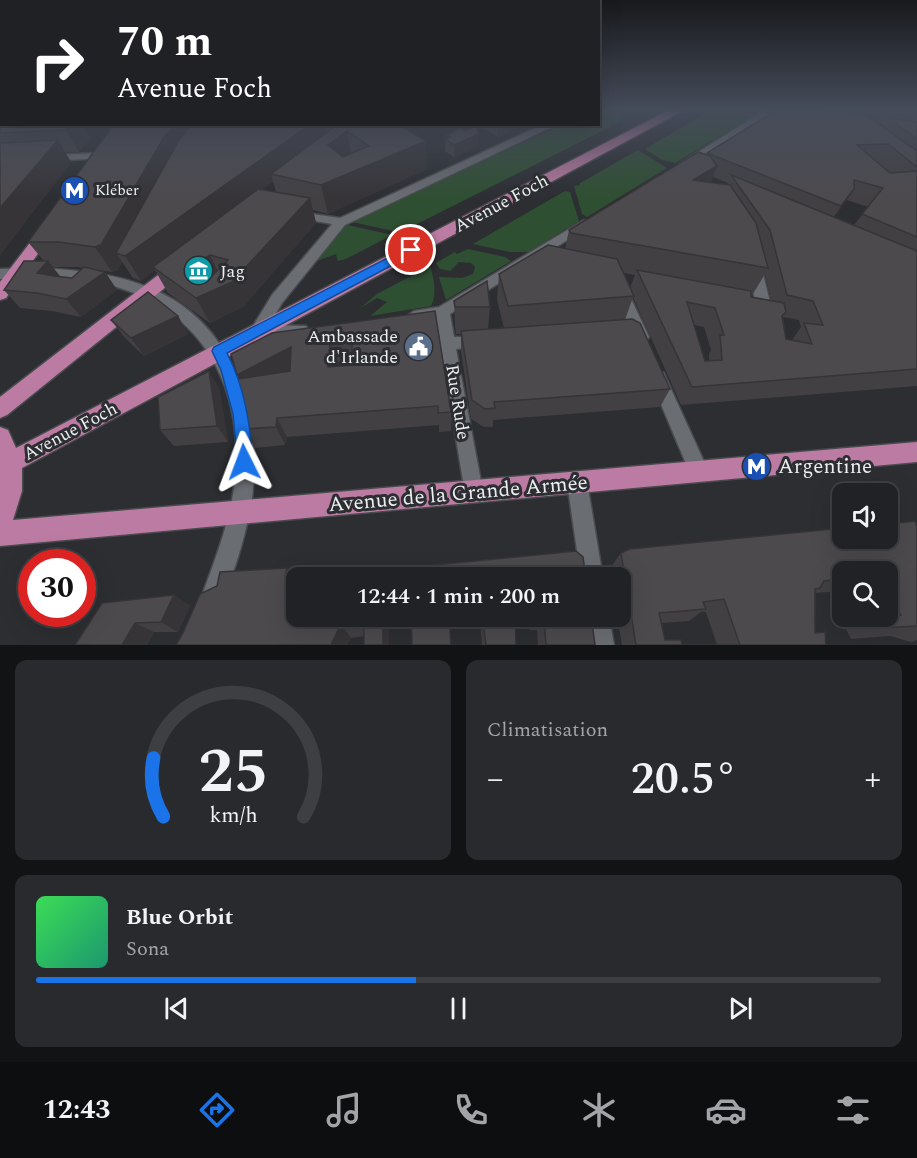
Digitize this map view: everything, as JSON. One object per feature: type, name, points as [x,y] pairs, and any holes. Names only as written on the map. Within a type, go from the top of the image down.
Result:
[{"type":"main road","name":"Avenue Foch","points":[[9,463],[623,139]]},
{"type":"main road","points":[[89,173],[112,140]]},
{"type":"main road","points":[[0,294],[7,274],[56,218]]},
{"type":"main road","points":[[0,409],[197,253]]},
{"type":"main road","points":[[0,437],[12,479],[6,509],[0,523]]},
{"type":"main road","name":"Avenue de la Grande Armée","points":[[0,534],[917,452]]},
{"type":"street","points":[[258,331],[277,299],[341,222],[520,139]]},
{"type":"street","points":[[695,176],[675,169],[725,139]]},
{"type":"street","points":[[37,159],[101,156]]},
{"type":"street","points":[[281,210],[341,222]]},
{"type":"street","points":[[399,318],[442,312],[593,219]]},
{"type":"street","points":[[733,302],[757,307],[764,302],[750,250]]},
{"type":"street","points":[[526,261],[545,264]]},
{"type":"street","points":[[7,274],[87,275],[123,279],[189,316],[202,328],[219,351],[228,370],[241,414],[244,462],[239,512],[224,566],[200,627]]},
{"type":"street","points":[[618,279],[699,472]]},
{"type":"street","name":"Rue Rude","points":[[442,312],[473,492]]},
{"type":"street","name":"Avenue Foch","points":[[258,331],[284,332],[320,328]]},
{"type":"street","points":[[616,331],[638,330]]},
{"type":"street","points":[[449,344],[493,340]]},
{"type":"street","points":[[578,482],[590,567]]},
{"type":"street","points":[[600,627],[602,645]]},
{"type":"green space","points":[[531,139],[586,139],[409,228],[406,226],[393,231],[352,222]]},
{"type":"green space","points":[[662,139],[715,139],[675,163],[662,160],[645,149]]},
{"type":"green space","points":[[638,150],[667,168],[587,217],[582,214],[574,186],[580,185]]},
{"type":"green space","points":[[565,191],[570,192],[579,221],[528,252],[510,252],[473,244]]},
{"type":"green space","points":[[345,226],[392,235],[346,259],[338,261],[336,254],[317,261]]},
{"type":"green space","points":[[468,249],[505,257],[511,261],[446,300],[439,277],[462,278],[473,274],[475,267],[471,263],[459,262],[450,271],[440,269],[436,263],[455,252],[457,254]]},
{"type":"green space","points":[[428,267],[431,268],[434,288],[431,306],[370,316],[387,302],[377,298],[359,309],[377,294]]},
{"type":"building","points":[[103,139],[163,139],[101,245],[95,247],[58,242],[28,242]]},
{"type":"building","points":[[290,139],[125,256],[116,253],[179,140]]},
{"type":"building","points":[[318,139],[336,139],[328,145],[343,157],[369,146],[359,139],[423,139],[426,141],[321,185],[271,174]]},
{"type":"building","points":[[445,139],[467,139],[454,145]]},
{"type":"building","points":[[729,139],[900,139],[917,151],[917,167],[888,144],[857,145],[890,173],[917,171],[917,237],[862,214],[883,188],[854,180],[854,189],[841,206],[707,153]]},
{"type":"building","points":[[58,140],[0,208],[0,143]]},
{"type":"building","points":[[698,152],[710,156],[717,166],[693,180],[730,185],[756,223],[768,268],[571,233],[569,230]]},
{"type":"building","points":[[731,175],[917,251],[917,369],[692,387],[637,270],[751,291],[751,297],[784,303],[786,312],[782,316],[786,339],[812,344],[804,323],[823,325],[813,301],[787,295],[770,230]],"holes":[[[687,302],[715,308],[724,335],[720,335],[722,360],[705,361]]]},
{"type":"building","points":[[258,189],[310,198],[232,282],[196,298],[153,267]],"holes":[[[210,255],[228,260],[212,276],[185,269]]]},
{"type":"building","points":[[548,245],[617,259],[634,296],[508,306],[499,274]]},
{"type":"building","points":[[24,261],[48,261],[37,273],[54,276],[72,278],[84,267],[105,272],[66,299],[4,290]]},
{"type":"building","points":[[487,281],[490,307],[455,307],[454,301]]},
{"type":"building","points":[[148,292],[178,316],[131,338],[111,320]]},
{"type":"building","points":[[435,311],[451,412],[438,413],[438,406],[277,418],[276,427],[244,429],[238,379],[290,371],[291,347],[237,375],[231,354],[272,333]],"holes":[[[352,342],[352,365],[328,367],[330,345]]]},
{"type":"building","points":[[632,319],[640,323],[670,389],[494,402],[495,408],[485,409],[472,400],[461,331]]},
{"type":"building","points":[[209,371],[217,426],[160,430],[158,397]]},
{"type":"building","points":[[915,521],[917,527],[917,626],[880,628],[880,627],[898,627],[898,615],[901,615],[898,610],[898,561],[832,561],[832,580],[824,581],[820,588],[815,589],[815,633],[825,632],[826,645],[740,645],[724,599],[703,602],[706,609],[659,613],[665,640],[681,640],[682,645],[636,645],[631,614],[631,567],[623,567],[621,553],[630,549],[832,529],[832,549],[898,549],[898,523]]},
{"type":"building","points":[[576,551],[583,557],[584,567],[415,567]]},
{"type":"building","points":[[286,568],[286,627],[340,627],[331,645],[176,645],[200,594],[217,586],[220,572]]},
{"type":"building","points":[[174,595],[161,622],[135,623],[122,645],[75,645],[87,627],[96,627],[96,612],[102,603]]},
{"type":"building","points":[[364,627],[383,627],[383,645],[364,645]]},
{"type":"building","points":[[411,627],[450,627],[451,645],[412,645]]},
{"type":"building","points":[[484,627],[515,627],[516,645],[486,645]]},
{"type":"building","points":[[545,627],[593,627],[595,645],[546,645]]},
{"type":"place","name":"Kléber","points":[[74,190]]},
{"type":"place","name":"Jag","points":[[199,271]]},
{"type":"place","name":"Ambassade d'Irlande","points":[[419,346]]},
{"type":"place","name":"Argentine","points":[[757,466]]},
{"type":"route","points":[[244,462],[241,414],[235,390],[219,351],[411,250]]}]
